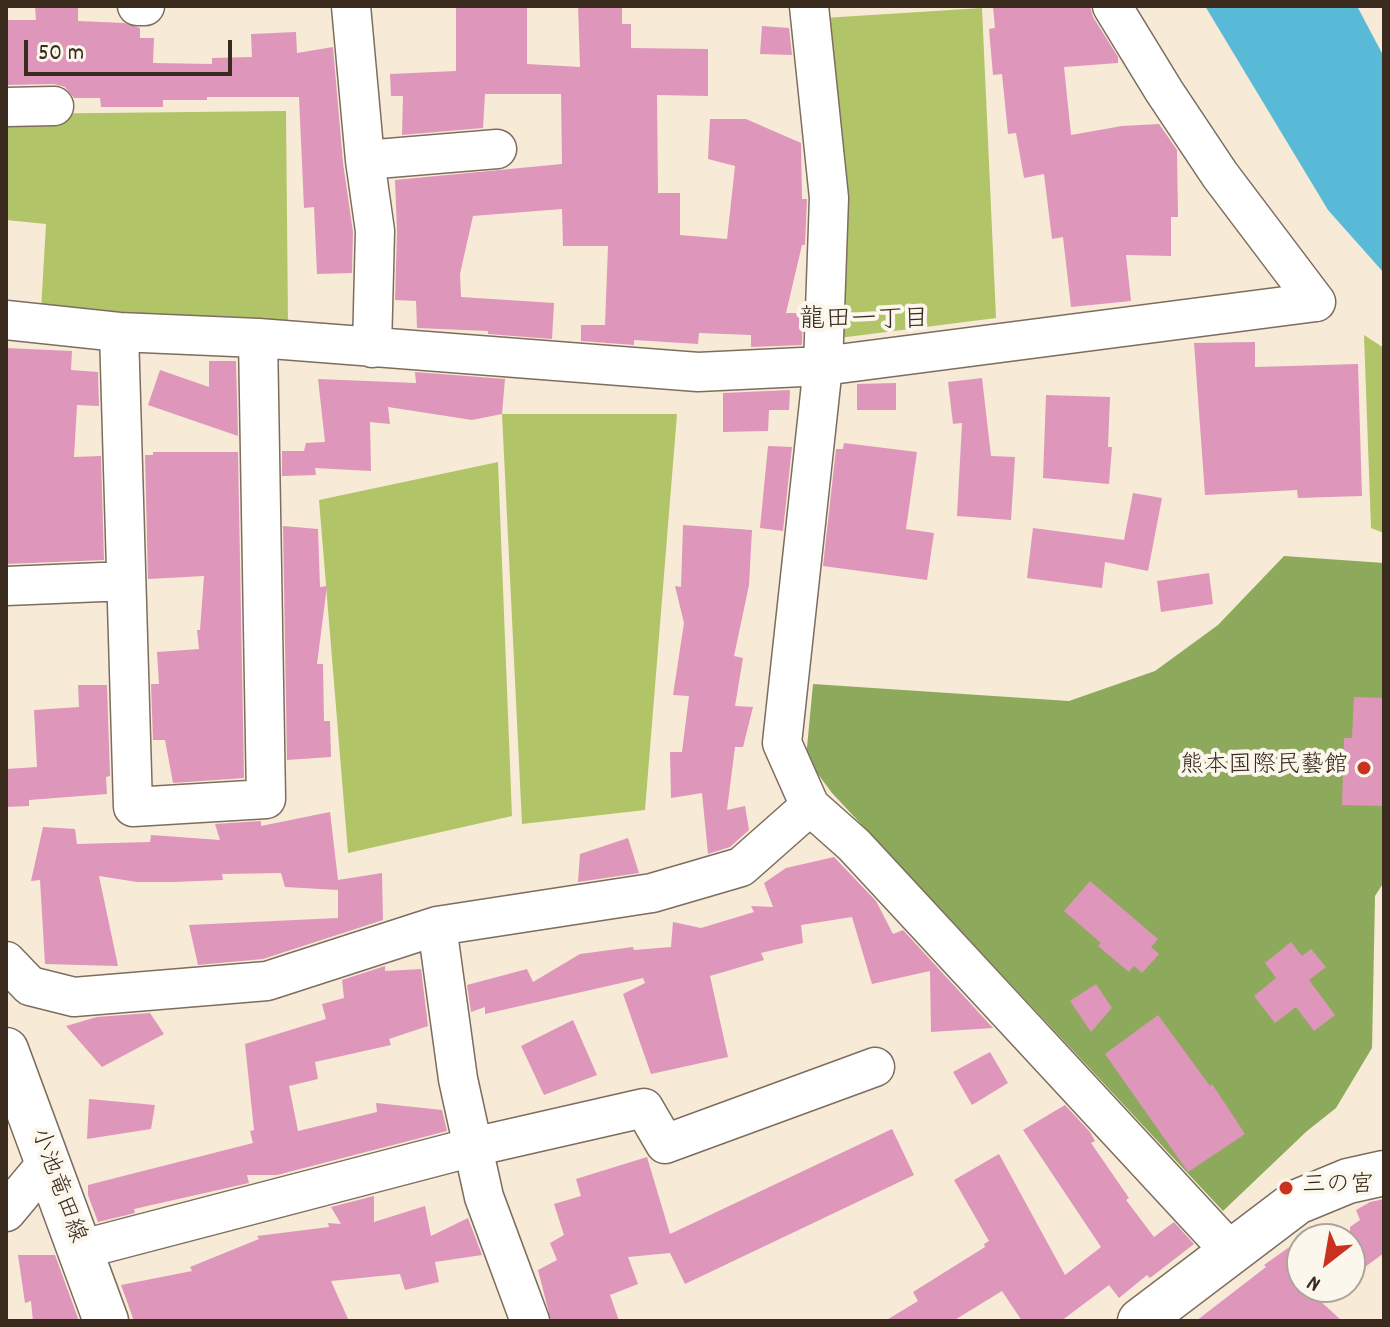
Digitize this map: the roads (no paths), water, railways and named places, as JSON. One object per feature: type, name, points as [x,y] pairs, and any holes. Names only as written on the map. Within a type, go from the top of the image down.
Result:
[{"type":"main road","name":"小池竜田線","points":[[6,1050],[106,1321]]},
{"type":"main road","points":[[1140,1321],[1297,1202],[1348,1181],[1384,1173]]},
{"type":"street","points":[[137,6],[145,6]]},
{"type":"street","points":[[351,6],[376,257],[372,348]]},
{"type":"street","points":[[809,6],[829,198],[823,366],[782,743],[810,806],[854,845],[1232,1253]]},
{"type":"street","points":[[6,320],[119,332],[258,338],[698,372],[823,366],[1316,302],[1212,163],[1112,6]]},
{"type":"street","points":[[6,107],[54,106]]},
{"type":"street","points":[[365,160],[497,149]]},
{"type":"street","points":[[119,332],[133,807],[266,799],[258,338]]},
{"type":"street","points":[[6,586],[126,581]]},
{"type":"street","points":[[6,961],[30,986],[74,997],[267,981],[437,926],[652,893],[741,867],[810,806]]},
{"type":"street","points":[[437,926],[458,1079],[484,1197],[530,1321]]},
{"type":"street","points":[[79,1250],[473,1147],[644,1108],[665,1144],[875,1067]]},
{"type":"street","points":[[6,1212],[47,1163]]},
{"type":"water","points":[[1205,6],[1357,6],[1384,57],[1384,273],[1328,210]]},
{"type":"place","name":"熊本国際民藝館","points":[[1364,768]]},
{"type":"place","name":"三の宮","points":[[1286,1188]]},
{"type":"district","name":"龍田一丁目","points":[[864,322]]}]
